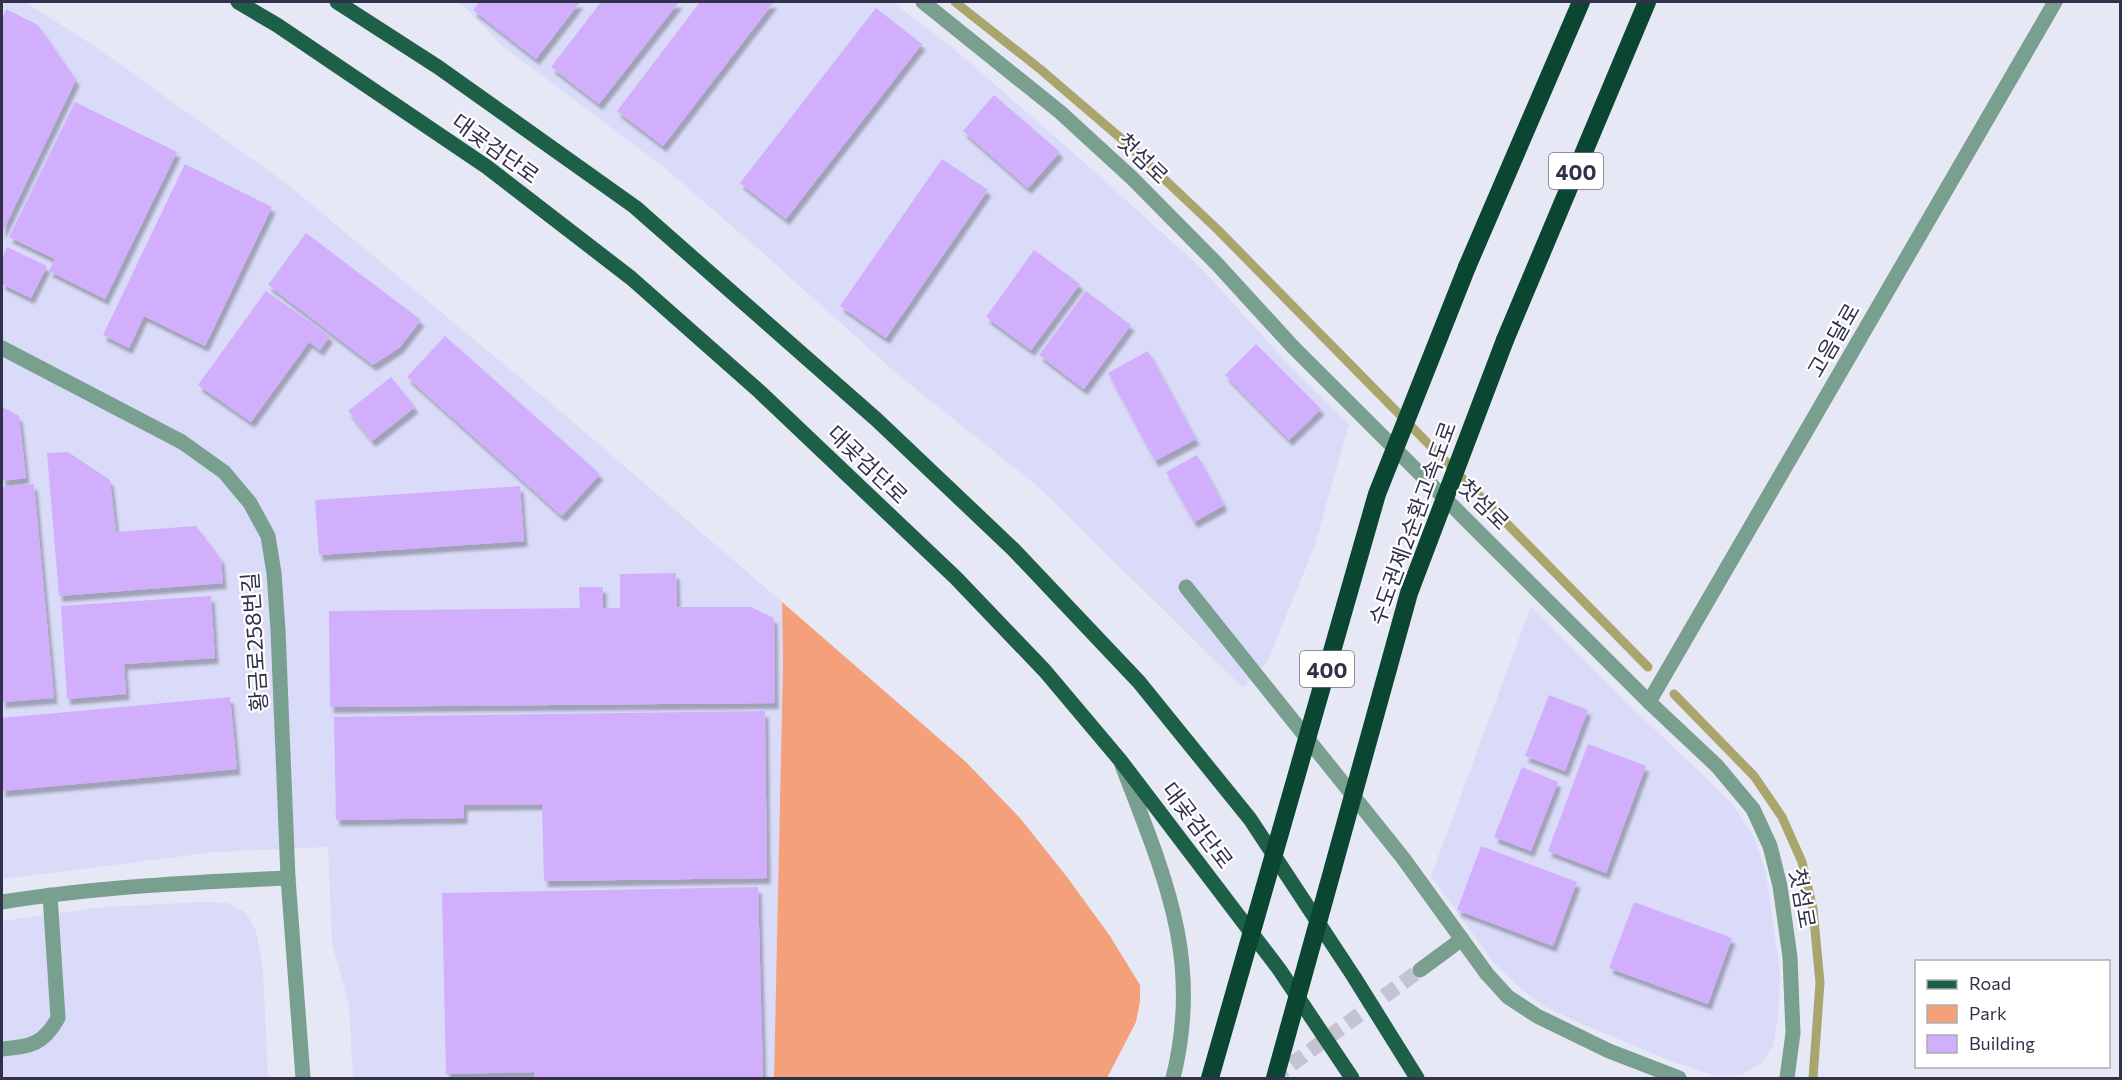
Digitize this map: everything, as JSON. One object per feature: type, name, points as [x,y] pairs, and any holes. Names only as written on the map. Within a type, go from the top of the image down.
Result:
[{"type":"highway","name":"수도권제2순환고속도로","points":[[1210,1078],[1377,494],[1467,267],[1581,2]]},
{"type":"highway","name":"수도권제2순환고속도로","points":[[1275,1078],[1409,593],[1505,340],[1647,2]]},
{"type":"main road","name":"대곶검단로","points":[[238,2],[277,25],[487,167],[631,278],[760,392],[956,578],[1045,671],[1120,760],[1279,969],[1352,1078]]},
{"type":"main road","name":"대곶검단로","points":[[338,2],[438,67],[635,207],[877,420],[1013,549],[1139,682],[1250,819],[1417,1078]]},
{"type":"street","name":"첫섬로","points":[[923,2],[1060,112],[1132,178],[1217,264],[1293,347],[1648,702],[1717,766],[1753,809],[1770,846],[1780,886],[1790,957],[1793,1033],[1787,1078]]},
{"type":"street","name":"고음달로","points":[[1648,702],[2055,2]]},
{"type":"street","name":"황금로258번길","points":[[2,348],[182,442],[224,472],[250,503],[268,536],[274,573],[278,630],[288,878],[303,1078]]},
{"type":"street","points":[[1186,587],[1403,858],[1487,975],[1508,997],[1537,1016],[1609,1051],[1679,1078]]},
{"type":"street","points":[[1120,760],[1160,865],[1174,912],[1183,960],[1185,999],[1180,1049],[1173,1078]]},
{"type":"street","points":[[2,902],[167,883],[288,878]]},
{"type":"street","points":[[2,1049],[35,1044],[50,1034],[58,1018],[50,895]]},
{"type":"street","points":[[1420,970],[1462,939]]},
{"type":"shaded area","points":[[2,2],[25,2],[99,49],[288,185],[558,409],[782,602],[783,662],[774,1078],[353,1078],[349,1005],[332,943],[328,847],[216,852],[2,879]]},
{"type":"shaded area","points":[[460,2],[893,2],[955,50],[1202,269],[1288,364],[1349,424],[1315,545],[1268,661],[1243,688],[1037,486],[896,373],[667,170],[501,45]]},
{"type":"shaded area","points":[[1531,606],[1623,699],[1732,803],[1754,838],[1766,873],[1780,971],[1778,1018],[1773,1046],[1762,1063],[1741,1075],[1717,1076],[1676,1063],[1544,1006],[1520,988],[1494,963],[1431,876]]},
{"type":"shaded area","points":[[202,902],[228,903],[246,913],[256,930],[263,970],[268,1078],[2,1078],[2,921],[103,907]]},
{"type":"green space","points":[[782,602],[966,762],[1020,818],[1110,936],[1140,985],[1140,1002],[1136,1022],[1107,1078],[774,1078],[783,662]]},
{"type":"building","points":[[479,2],[580,2],[536,59],[473,10]]},
{"type":"building","points":[[601,2],[679,2],[599,104],[551,67]]},
{"type":"building","points":[[700,2],[774,2],[663,146],[617,111]]},
{"type":"building","points":[[876,8],[922,44],[786,219],[740,183]]},
{"type":"building","points":[[6,9],[38,25],[76,80],[2,233],[2,19]]},
{"type":"building","points":[[994,95],[1060,152],[1028,188],[963,131]]},
{"type":"building","points":[[75,102],[177,152],[105,299],[49,271],[55,259],[9,237]]},
{"type":"building","points":[[942,159],[988,190],[886,338],[840,306]]},
{"type":"building","points":[[185,164],[272,207],[205,346],[144,316],[129,348],[103,335]]},
{"type":"building","points":[[306,233],[421,320],[400,347],[373,365],[268,285]]},
{"type":"building","points":[[7,247],[47,266],[31,298],[2,284],[2,259]]},
{"type":"building","points":[[1034,250],[1080,284],[1031,350],[986,317]]},
{"type":"building","points":[[266,291],[330,336],[320,350],[309,342],[251,422],[198,385]]},
{"type":"building","points":[[1086,291],[1131,325],[1084,389],[1039,355]]},
{"type":"building","points":[[445,336],[600,474],[562,516],[407,377]]},
{"type":"building","points":[[1256,344],[1321,409],[1289,440],[1225,375]]},
{"type":"building","points":[[1148,351],[1196,439],[1155,461],[1108,373]]},
{"type":"building","points":[[391,377],[415,407],[372,441],[348,411]]},
{"type":"building","points":[[2,407],[19,416],[26,478],[2,481]]},
{"type":"building","points":[[68,452],[110,480],[116,532],[196,526],[221,559],[223,583],[59,596],[47,453]]},
{"type":"building","points":[[1197,455],[1224,505],[1194,522],[1166,472]]},
{"type":"building","points":[[34,484],[54,698],[2,702],[2,487]]},
{"type":"building","points":[[520,486],[524,541],[319,555],[315,500]]},
{"type":"building","points":[[676,573],[677,607],[751,607],[774,618],[775,703],[330,707],[329,611],[580,608],[579,587],[603,587],[603,608],[620,608],[620,574]]},
{"type":"building","points":[[211,596],[215,658],[124,664],[126,694],[67,699],[61,606]]},
{"type":"building","points":[[1549,695],[1588,710],[1565,771],[1525,756]]},
{"type":"building","points":[[230,697],[237,769],[2,791],[2,718]]},
{"type":"building","points":[[765,711],[767,878],[544,881],[542,804],[464,805],[464,818],[336,820],[334,717]]},
{"type":"building","points":[[1588,744],[1646,766],[1606,873],[1548,851]]},
{"type":"building","points":[[1522,767],[1558,782],[1531,851],[1494,837]]},
{"type":"building","points":[[1481,846],[1577,882],[1553,946],[1457,910]]},
{"type":"building","points":[[758,887],[763,1078],[534,1078],[534,1072],[446,1074],[442,893]]},
{"type":"building","points":[[1634,902],[1732,938],[1708,1004],[1609,968]]},
{"type":"waterway","points":[[955,2],[1040,69],[1124,141],[1218,230],[1648,667]]},
{"type":"waterway","points":[[1674,694],[1754,776],[1782,817],[1802,862],[1813,909],[1820,983],[1813,1078]]},
{"type":"tunnel","points":[[1273,1078],[1420,970]]}]
